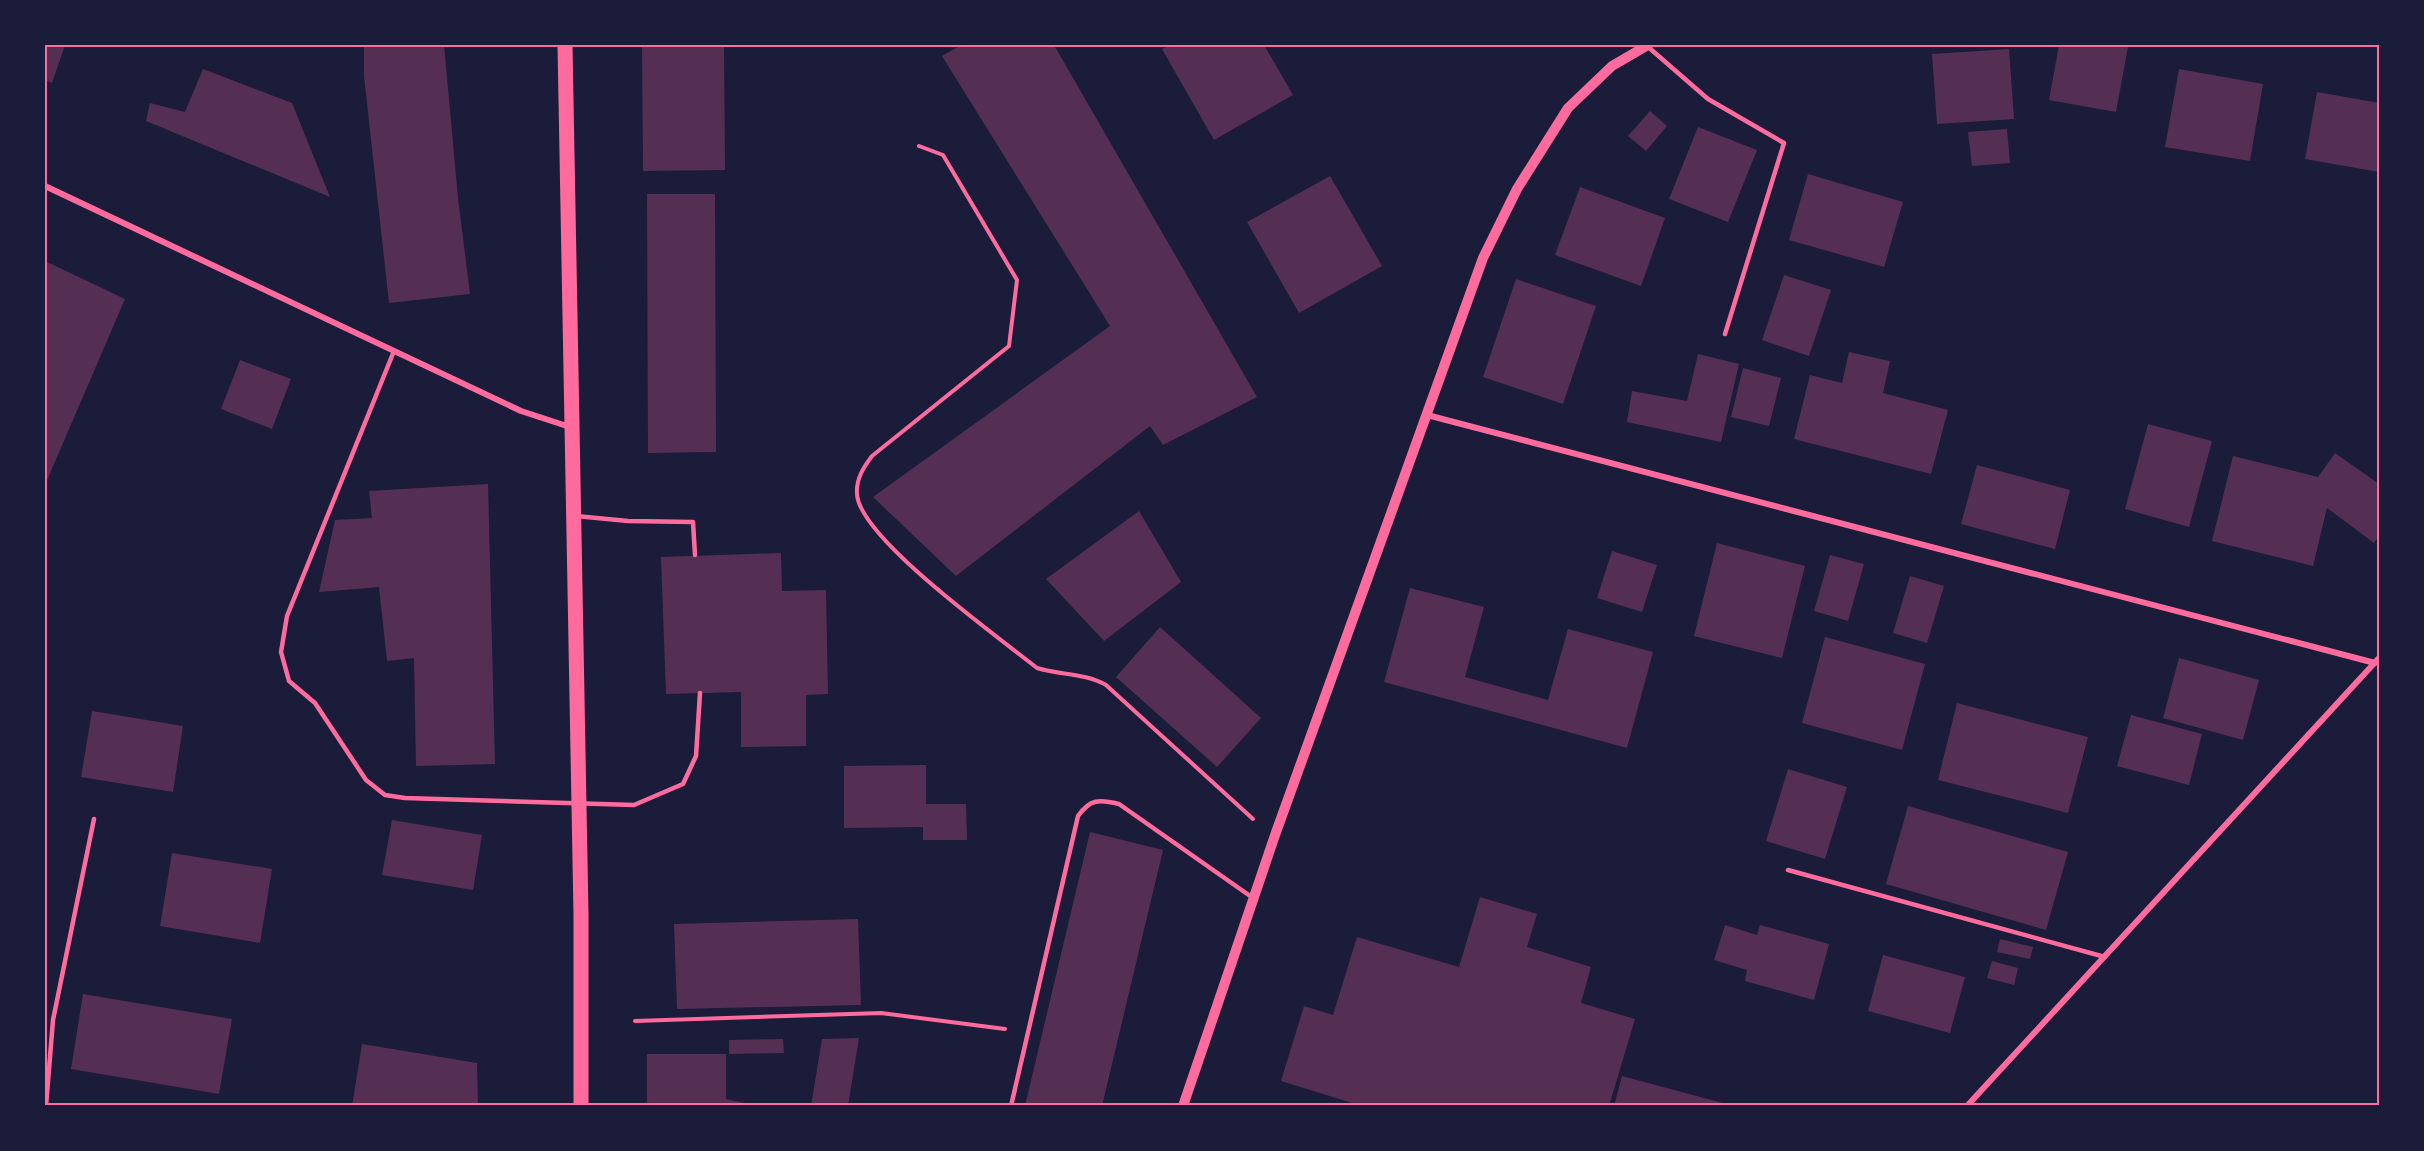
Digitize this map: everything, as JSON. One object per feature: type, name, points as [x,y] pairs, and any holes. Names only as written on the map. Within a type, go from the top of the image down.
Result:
[{"type":"main road","points":[[565,45],[579,804],[582,1104]]},
{"type":"street","points":[[1183,1106],[1274,838],[1483,258],[1517,189],[1568,108],[1612,66],[1648,45]]},
{"type":"street","points":[[45,186],[521,411],[572,427]]},
{"type":"street","points":[[1426,415],[2377,660],[1967,1106]]},
{"type":"lane","points":[[1648,45],[1708,99],[1784,143],[1725,334]]},
{"type":"lane","points":[[395,350],[287,616],[282,652],[289,681],[315,703],[366,780],[386,795],[405,798],[634,805],[683,784],[696,756],[700,693]]},
{"type":"lane","points":[[574,516],[628,521],[693,522],[695,555]]},
{"type":"lane","points":[[1011,1106],[1078,816],[1086,804],[1100,799],[1119,804],[1253,898]]},
{"type":"lane","points":[[46,1106],[53,1020],[94,819]]},
{"type":"lane","points":[[1788,870],[2105,957]]},
{"type":"path","points":[[919,146],[943,155],[1017,280],[1009,346],[872,456],[860,472],[856,496],[871,523],[919,576],[1037,668],[1056,674],[1092,678],[1106,686],[1274,838]]},
{"type":"path","points":[[635,1021],[881,1013],[1029,1032]]},
{"type":"building","points":[[45,45],[65,45],[52,83],[45,80]]},
{"type":"building","points":[[364,45],[444,45],[458,198],[470,294],[389,303],[364,76]]},
{"type":"building","points":[[642,45],[724,45],[725,170],[643,171]]},
{"type":"building","points":[[961,45],[1054,45],[1257,397],[1163,445],[1150,426],[956,576],[873,497],[1110,326],[942,56]]},
{"type":"building","points":[[1170,45],[1264,45],[1293,95],[1214,140],[1162,49]]},
{"type":"building","points":[[2059,45],[2128,47],[2116,112],[2049,100]]},
{"type":"building","points":[[2009,49],[2014,119],[1937,124],[1932,54]]},
{"type":"building","points":[[203,69],[292,103],[330,197],[146,121],[150,103],[185,112]]},
{"type":"building","points":[[2179,69],[2263,84],[2250,161],[2165,147]]},
{"type":"building","points":[[2317,92],[2379,103],[2379,172],[2305,159]]},
{"type":"building","points":[[1650,111],[1667,126],[1646,151],[1628,136]]},
{"type":"building","points":[[1698,127],[1757,150],[1728,222],[1669,199]]},
{"type":"building","points":[[2007,129],[2010,163],[1972,166],[1968,132]]},
{"type":"building","points":[[1808,174],[1903,202],[1884,267],[1789,240]]},
{"type":"building","points":[[1330,176],[1382,266],[1299,313],[1247,222]]},
{"type":"building","points":[[1580,187],[1665,218],[1641,286],[1555,255]]},
{"type":"building","points":[[647,194],[715,194],[716,452],[648,453]]},
{"type":"building","points":[[45,261],[125,299],[45,485]]},
{"type":"building","points":[[1784,275],[1831,290],[1809,356],[1762,340]]},
{"type":"building","points":[[1516,279],[1596,306],[1563,404],[1483,377]]},
{"type":"building","points":[[1849,352],[1890,361],[1883,393],[1948,410],[1931,474],[1794,439],[1810,375],[1842,383]]},
{"type":"building","points":[[1698,354],[1739,364],[1721,442],[1627,422],[1632,391],[1687,401]]},
{"type":"building","points":[[240,360],[291,379],[272,429],[221,409]]},
{"type":"building","points":[[1743,368],[1781,378],[1769,426],[1731,417]]},
{"type":"building","points":[[2148,424],[2212,441],[2189,527],[2125,509]]},
{"type":"building","points":[[2335,453],[2379,484],[2379,536],[2374,543],[2327,508],[2313,566],[2212,541],[2233,456],[2318,477]]},
{"type":"building","points":[[1977,465],[2070,490],[2055,549],[1961,524]]},
{"type":"building","points":[[488,484],[495,764],[416,766],[414,658],[387,661],[379,587],[319,592],[335,520],[372,518],[369,491]]},
{"type":"building","points":[[1139,511],[1181,582],[1104,641],[1046,579]]},
{"type":"building","points":[[1717,543],[1805,566],[1782,658],[1694,636]]},
{"type":"building","points":[[1612,551],[1657,565],[1642,612],[1597,598]]},
{"type":"building","points":[[781,553],[782,591],[826,590],[828,694],[806,695],[806,746],[741,747],[741,692],[666,694],[661,557]]},
{"type":"building","points":[[1830,555],[1864,564],[1848,621],[1814,611]]},
{"type":"building","points":[[1910,576],[1944,586],[1927,643],[1893,633]]},
{"type":"building","points":[[1410,588],[1484,607],[1465,677],[1548,700],[1568,629],[1653,652],[1627,748],[1384,682]]},
{"type":"building","points":[[1160,627],[1261,718],[1217,767],[1116,677]]},
{"type":"building","points":[[1825,637],[1925,664],[1902,750],[1802,723]]},
{"type":"building","points":[[2179,658],[2259,680],[2243,740],[2163,718]]},
{"type":"building","points":[[1957,703],[2088,737],[2068,813],[1938,780]]},
{"type":"building","points":[[92,711],[183,726],[173,792],[81,777]]},
{"type":"building","points":[[2131,715],[2202,734],[2189,785],[2117,766]]},
{"type":"building","points":[[926,765],[926,804],[966,804],[967,840],[923,840],[923,827],[844,828],[844,766]]},
{"type":"building","points":[[1788,769],[1847,787],[1825,859],[1766,841]]},
{"type":"building","points":[[1908,806],[2068,852],[2046,930],[1886,884]]},
{"type":"building","points":[[392,820],[482,835],[473,890],[382,875]]},
{"type":"building","points":[[1090,832],[1163,850],[1102,1106],[1025,1106]]},
{"type":"building","points":[[172,853],[272,869],[260,943],[160,926]]},
{"type":"building","points":[[1480,897],[1537,914],[1527,947],[1591,967],[1581,1003],[1635,1019],[1609,1106],[1362,1106],[1281,1081],[1304,1006],[1333,1015],[1357,937],[1459,967]]},
{"type":"building","points":[[858,919],[861,1005],[677,1009],[674,924]]},
{"type":"building","points":[[1725,925],[1757,935],[1760,925],[1829,944],[1814,1000],[1745,981],[1747,970],[1714,960]]},
{"type":"building","points":[[2000,939],[2033,947],[2030,959],[1997,952]]},
{"type":"building","points":[[1883,955],[1965,977],[1950,1033],[1868,1011]]},
{"type":"building","points":[[1992,961],[2018,968],[2014,985],[1987,978]]},
{"type":"building","points":[[83,994],[232,1019],[219,1094],[71,1069]]},
{"type":"building","points":[[859,1038],[848,1106],[811,1106],[822,1039]]},
{"type":"building","points":[[783,1039],[784,1053],[729,1054],[729,1040]]},
{"type":"building","points":[[362,1044],[477,1063],[478,1106],[352,1106]]},
{"type":"building","points":[[647,1054],[726,1054],[726,1099],[759,1106],[647,1106]]},
{"type":"building","points":[[1622,1076],[1730,1105],[1730,1106],[1614,1106]]}]
